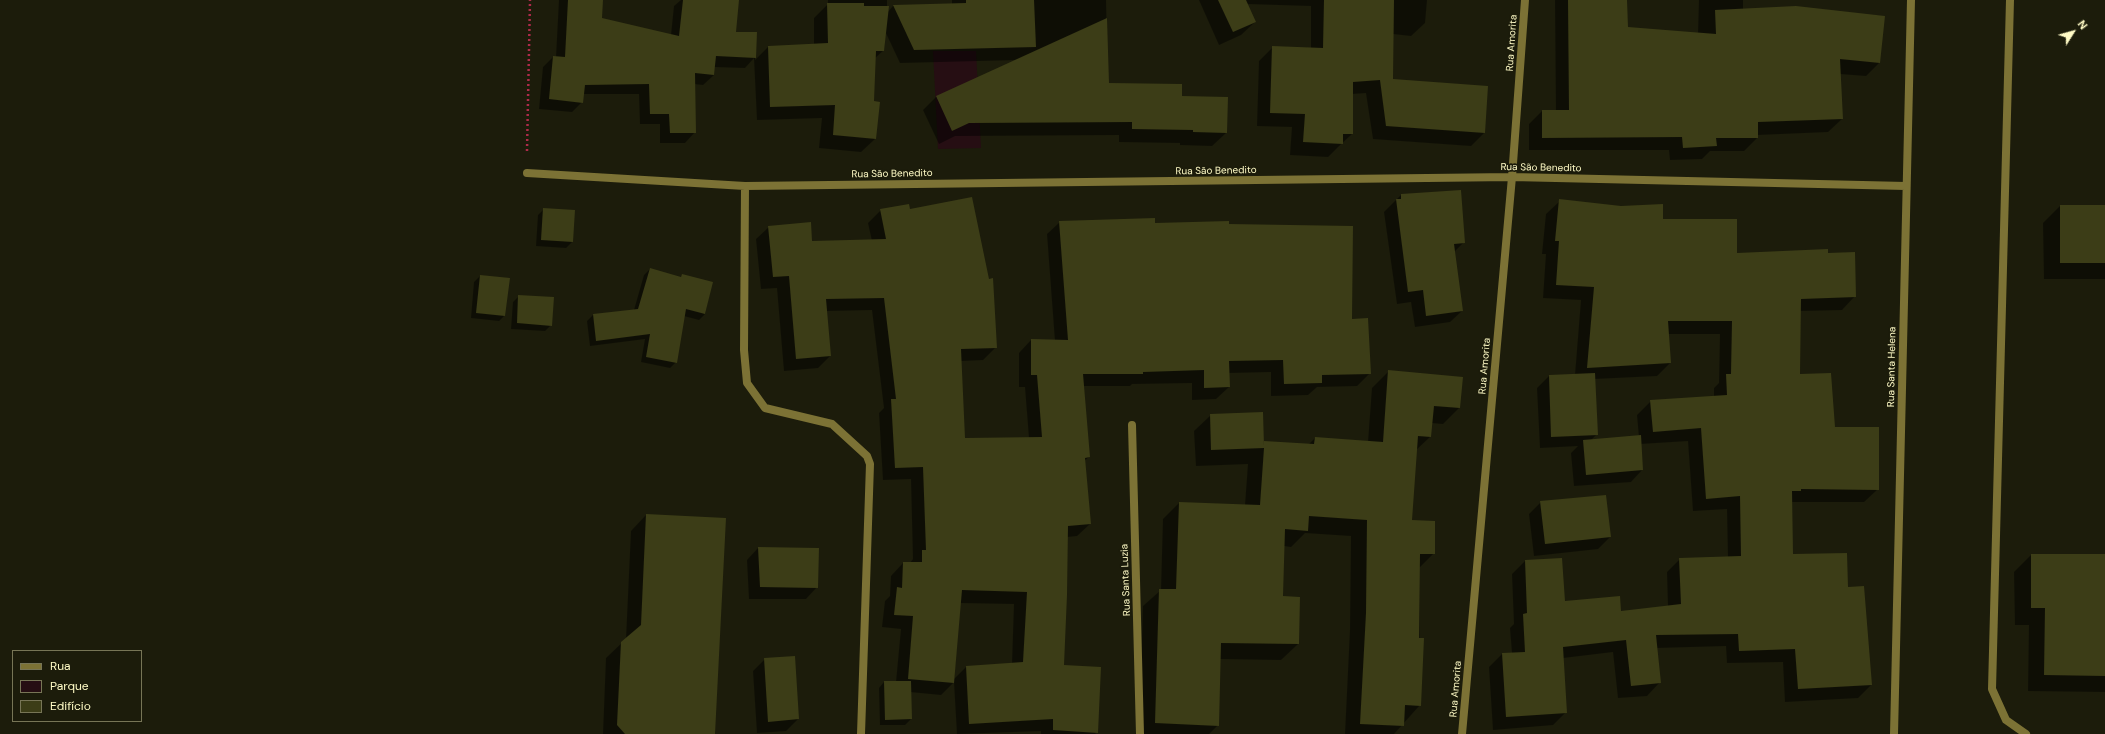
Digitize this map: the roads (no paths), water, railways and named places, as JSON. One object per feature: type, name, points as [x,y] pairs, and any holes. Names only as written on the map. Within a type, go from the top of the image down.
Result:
[{"type":"street","name":"Rua Amorita","points":[[1462,734],[1512,177],[1525,0]]},
{"type":"street","name":"Rua Santa Helena","points":[[1894,734],[1911,0]]},
{"type":"street","points":[[2010,0],[1992,689],[2006,720],[2026,734]]},
{"type":"street","name":"Rua São Benedito","points":[[527,173],[745,186],[1512,177],[1906,186]]},
{"type":"street","points":[[745,186],[744,350],[748,383],[765,408],[832,424],[867,456],[870,464],[861,734]]},
{"type":"street","name":"Rua Santa Luzia","points":[[1132,425],[1140,734]]}]
